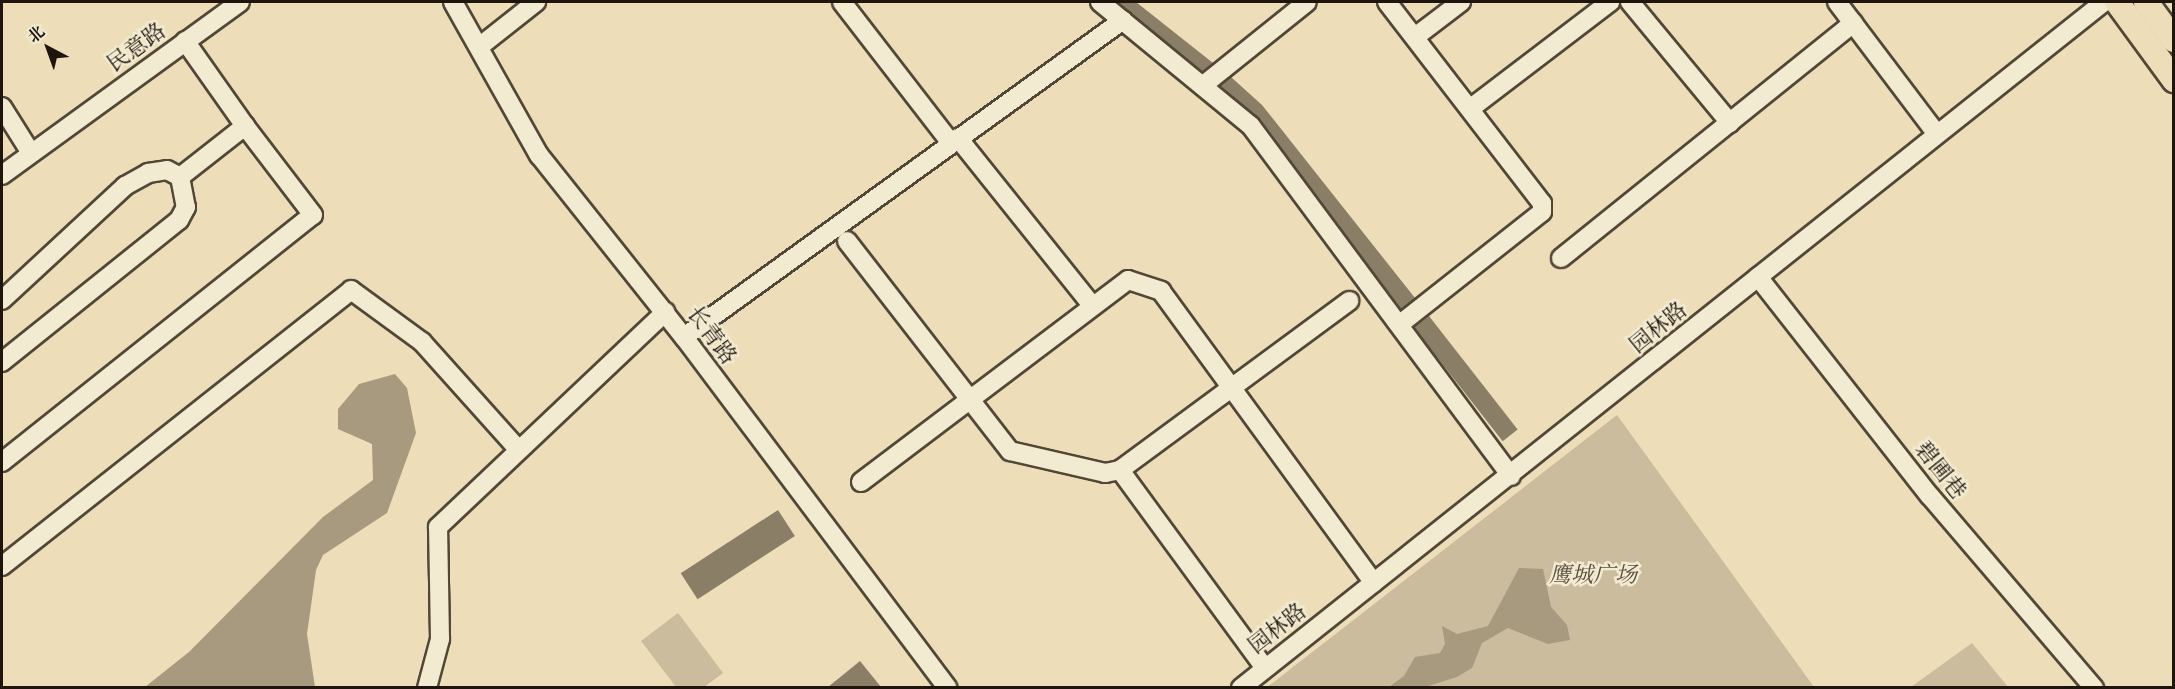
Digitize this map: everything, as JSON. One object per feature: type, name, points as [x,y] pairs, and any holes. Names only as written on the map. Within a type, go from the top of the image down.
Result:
[{"type":"main road","points":[[2117,2],[2174,80]]},
{"type":"main road","points":[[2146,2],[2174,40]]},
{"type":"street","name":"民意路","points":[[2,175],[240,2]]},
{"type":"street","name":"长青路","points":[[453,2],[539,154],[665,312],[948,687]]},
{"type":"street","points":[[478,47],[536,2]]},
{"type":"street","points":[[842,2],[954,141],[1092,305]]},
{"type":"street","points":[[1100,2],[1251,126],[1511,476]]},
{"type":"street","points":[[1206,83],[1307,2]]},
{"type":"street","points":[[1387,2],[1542,202],[1542,212],[1400,325]]},
{"type":"street","points":[[1415,37],[1461,2]]},
{"type":"street","points":[[1471,108],[1610,2]]},
{"type":"street","points":[[1630,2],[1730,123]]},
{"type":"street","points":[[1837,2],[1936,133]]},
{"type":"street","name":"园林路","points":[[1241,687],[1511,476],[1936,133],[2104,2]]},
{"type":"street","points":[[684,337],[1123,20]]},
{"type":"street","points":[[1561,258],[1853,23]]},
{"type":"street","points":[[2,462],[313,215],[245,126],[186,41]]},
{"type":"street","points":[[2,107],[31,153]]},
{"type":"street","points":[[180,177],[245,126]]},
{"type":"street","points":[[4,293],[125,186],[148,173],[167,170],[180,177]]},
{"type":"street","points":[[2,362],[179,220],[186,207],[180,177]]},
{"type":"street","points":[[848,241],[1010,451],[1022,458],[1105,473],[1120,470],[1349,301]]},
{"type":"street","name":"碧圃巷","points":[[1758,276],[1930,496],[2094,687]]},
{"type":"street","points":[[861,482],[1128,280],[1161,291],[1374,583]]},
{"type":"street","points":[[2,566],[351,290],[422,342],[517,448]]},
{"type":"street","points":[[427,687],[440,639],[438,527],[517,448],[665,312]]},
{"type":"street","points":[[1120,470],[1265,668]]},
{"type":"green space","name":"鹰城广场","points":[[1617,415],[1814,687],[1266,688]]},
{"type":"green space","points":[[678,613],[723,673],[704,687],[676,687],[641,641]]},
{"type":"green space","points":[[1972,643],[2008,687],[1911,687]]},
{"type":"shaded area","points":[[395,374],[407,388],[416,433],[387,513],[323,555],[316,570],[307,634],[315,687],[145,687],[189,652],[323,517],[373,480],[372,444],[338,429],[338,409],[359,384]]},
{"type":"shaded area","points":[[1519,568],[1543,569],[1551,607],[1567,625],[1570,640],[1548,644],[1508,628],[1482,643],[1472,668],[1457,677],[1425,687],[1389,687],[1404,676],[1415,657],[1440,653],[1445,644],[1442,626],[1457,634],[1488,626]]},
{"type":"building","points":[[1117,2],[1136,2],[1213,63],[1202,72]]},
{"type":"building","points":[[1231,77],[1262,105],[1415,298],[1401,309],[1260,119],[1220,86]]},
{"type":"building","points":[[1429,316],[1518,429],[1503,441],[1414,328]]},
{"type":"building","points":[[778,510],[795,536],[698,599],[681,573]]},
{"type":"building","points":[[860,661],[881,687],[828,687]]}]
